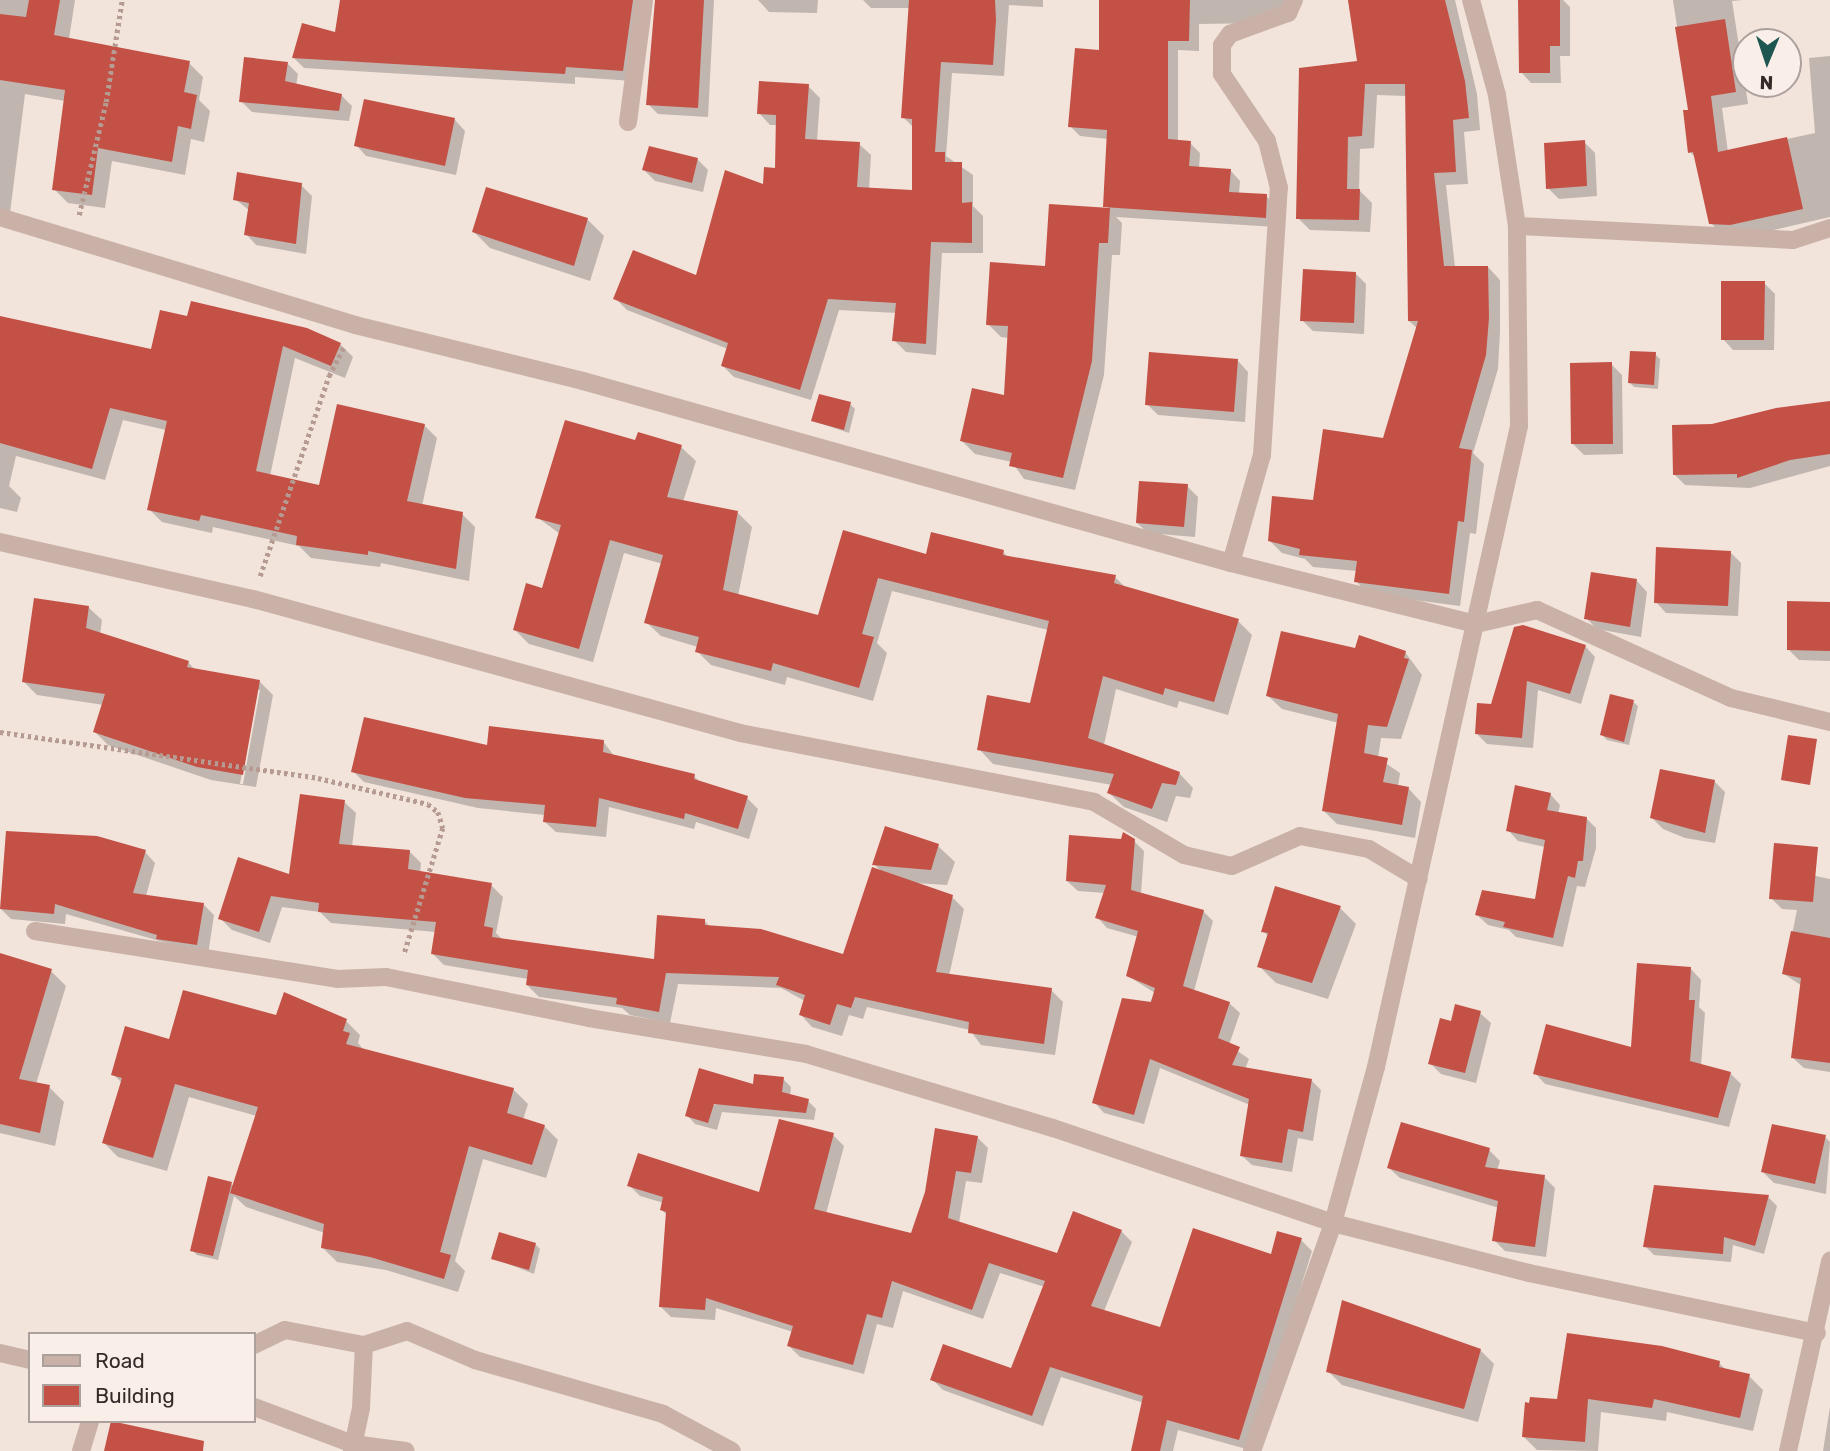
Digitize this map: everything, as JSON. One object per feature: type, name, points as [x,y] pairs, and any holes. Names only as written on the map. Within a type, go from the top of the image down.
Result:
[{"type":"street","points":[[628,122],[644,0]]},
{"type":"street","points":[[1231,562],[1262,455],[1279,188],[1267,141],[1222,74],[1222,45],[1230,34],[1287,13],[1294,0]]},
{"type":"street","points":[[1252,1451],[1333,1223],[1376,1067],[1519,426],[1517,226],[1497,94],[1471,0]]},
{"type":"street","points":[[0,217],[355,325],[636,395],[1231,562],[1476,624],[1537,610],[1731,698],[1830,722]]},
{"type":"street","points":[[1517,226],[1793,240],[1830,228]]},
{"type":"street","points":[[0,542],[253,599],[740,733],[1094,802],[1184,855],[1232,866],[1300,836],[1369,849],[1419,879]]},
{"type":"street","points":[[36,931],[337,979],[386,977],[589,1018],[806,1054],[1053,1128],[1333,1223],[1529,1273],[1816,1333]]},
{"type":"street","points":[[1788,1451],[1830,1261]]},
{"type":"street","points":[[256,1344],[285,1330],[364,1345],[407,1331],[475,1360],[663,1414],[728,1450]]},
{"type":"street","points":[[352,1448],[361,1408],[364,1345]]},
{"type":"street","points":[[0,1353],[28,1360]]},
{"type":"street","points":[[256,1408],[352,1448],[406,1451]]},
{"type":"street","points":[[81,1451],[89,1423]]},
{"type":"path","points":[[73,241],[106,102],[122,0]]},
{"type":"path","points":[[253,599],[329,376],[355,325]]},
{"type":"path","points":[[0,732],[318,778],[428,804],[438,813],[443,828],[404,955],[386,977]]},
{"type":"building","points":[[29,0],[60,0],[54,35],[190,61],[184,92],[197,95],[191,129],[178,126],[172,162],[98,148],[92,195],[52,190],[65,90],[0,80],[0,14],[26,17]]},
{"type":"building","points":[[340,0],[633,0],[623,71],[566,67],[565,74],[292,58],[302,23],[335,32]]},
{"type":"building","points":[[655,0],[704,0],[698,108],[646,105]]},
{"type":"building","points":[[909,0],[995,0],[996,20],[993,65],[941,62],[935,152],[945,152],[945,162],[962,162],[962,203],[972,202],[972,243],[931,242],[926,344],[892,341],[896,303],[828,299],[800,390],[721,366],[728,343],[613,299],[633,250],[696,275],[725,170],[763,184],[764,167],[775,168],[776,115],[757,114],[759,81],[809,84],[805,139],[860,142],[857,187],[912,190],[912,119],[901,118]]},
{"type":"building","points":[[1099,0],[1190,0],[1189,41],[1168,41],[1168,139],[1191,141],[1189,166],[1231,169],[1229,192],[1267,194],[1266,218],[1103,207],[1107,130],[1068,127],[1075,48],[1099,50]]},
{"type":"building","points":[[1348,0],[1445,0],[1465,81],[1469,118],[1453,120],[1456,172],[1434,173],[1444,266],[1488,266],[1489,318],[1486,355],[1459,448],[1472,450],[1464,522],[1458,521],[1449,594],[1354,582],[1357,561],[1299,555],[1300,549],[1268,541],[1272,496],[1313,500],[1323,429],[1383,438],[1418,321],[1408,321],[1405,84],[1365,84],[1362,136],[1348,137],[1347,189],[1360,189],[1359,220],[1296,219],[1299,68],[1357,61]]},
{"type":"building","points":[[1518,0],[1560,0],[1560,46],[1550,46],[1550,73],[1519,73]]},
{"type":"building","points":[[1725,19],[1732,65],[1732,93],[1711,96],[1718,152],[1787,137],[1803,209],[1730,225],[1709,224],[1693,152],[1688,153],[1683,110],[1688,110],[1675,27]]},
{"type":"building","points":[[244,57],[288,62],[285,81],[342,94],[339,111],[239,102]]},
{"type":"building","points":[[364,99],[455,118],[445,166],[354,146]]},
{"type":"building","points":[[1585,140],[1587,186],[1546,189],[1544,143]]},
{"type":"building","points":[[649,146],[698,158],[692,183],[642,170]]},
{"type":"building","points":[[237,172],[302,183],[296,244],[244,235],[249,203],[233,200]]},
{"type":"building","points":[[486,187],[588,218],[574,266],[472,232]]},
{"type":"building","points":[[1049,204],[1110,208],[1108,243],[1099,243],[1092,361],[1063,478],[1009,466],[1012,453],[960,441],[972,388],[1004,395],[1008,326],[986,325],[990,262],[1045,266]]},
{"type":"building","points":[[1303,269],[1356,272],[1354,323],[1300,321]]},
{"type":"building","points":[[1721,281],[1765,281],[1764,340],[1721,340]]},
{"type":"building","points":[[191,301],[307,328],[341,343],[331,366],[283,346],[256,471],[319,485],[337,404],[425,424],[407,501],[463,512],[456,569],[368,551],[368,555],[296,545],[297,536],[201,515],[199,521],[147,510],[167,421],[110,408],[92,469],[0,443],[0,316],[151,349],[160,310],[187,316]]},
{"type":"building","points":[[1630,351],[1656,352],[1654,385],[1628,383]]},
{"type":"building","points":[[1149,352],[1238,359],[1234,412],[1145,405]]},
{"type":"building","points":[[1612,362],[1613,444],[1571,444],[1570,363]]},
{"type":"building","points":[[819,394],[851,402],[844,430],[811,421]]},
{"type":"building","points":[[1830,401],[1830,454],[1790,460],[1737,478],[1737,474],[1673,475],[1672,425],[1712,424],[1776,408]]},
{"type":"building","points":[[565,420],[635,440],[638,432],[682,445],[667,497],[738,511],[723,590],[818,615],[843,530],[926,554],[931,532],[1004,550],[1003,555],[1116,575],[1114,583],[1239,619],[1214,702],[1165,688],[1163,695],[1103,676],[1088,738],[1180,772],[1176,785],[1162,783],[1152,809],[1107,793],[1114,774],[977,750],[987,695],[1030,703],[1049,621],[878,578],[862,634],[874,637],[859,688],[773,663],[771,671],[695,652],[699,637],[644,623],[663,555],[610,540],[579,649],[513,630],[526,583],[542,588],[561,525],[535,518]]},
{"type":"building","points":[[1139,481],[1188,484],[1184,527],[1136,523]]},
{"type":"building","points":[[1656,547],[1731,551],[1728,606],[1654,603]]},
{"type":"building","points":[[1591,572],[1637,579],[1630,627],[1584,619]]},
{"type":"building","points":[[34,598],[89,606],[86,628],[189,661],[187,667],[260,680],[243,775],[197,767],[93,732],[105,694],[22,682]]},
{"type":"building","points":[[1787,601],[1830,602],[1830,651],[1787,650]]},
{"type":"building","points":[[1523,625],[1586,645],[1570,694],[1527,681],[1522,738],[1475,734],[1477,703],[1491,704],[1514,627]]},
{"type":"building","points":[[1281,631],[1355,648],[1359,635],[1406,651],[1404,658],[1409,659],[1387,727],[1368,725],[1364,753],[1388,758],[1383,782],[1409,787],[1402,825],[1322,811],[1338,714],[1266,696]]},
{"type":"building","points":[[1610,694],[1634,700],[1624,742],[1600,735]]},
{"type":"building","points":[[364,717],[487,745],[489,726],[604,740],[603,752],[695,774],[694,779],[748,796],[738,829],[685,813],[684,819],[599,798],[596,827],[543,822],[545,805],[465,798],[351,772]]},
{"type":"building","points":[[1788,735],[1817,739],[1810,785],[1781,780]]},
{"type":"building","points":[[1660,769],[1715,780],[1705,833],[1650,818]]},
{"type":"building","points":[[1515,785],[1551,793],[1547,810],[1587,817],[1583,861],[1578,861],[1575,878],[1568,876],[1553,938],[1503,927],[1505,922],[1475,915],[1482,890],[1535,899],[1545,840],[1506,831]]},
{"type":"building","points":[[300,794],[345,800],[339,844],[410,850],[408,869],[492,883],[484,926],[493,928],[492,937],[654,959],[657,915],[705,919],[705,925],[761,929],[843,954],[872,867],[953,895],[936,972],[1052,988],[1044,1044],[968,1033],[969,1022],[855,997],[851,1008],[837,1004],[830,1025],[799,1015],[805,995],[776,985],[779,977],[666,973],[659,1012],[616,1004],[617,998],[526,985],[528,970],[431,954],[436,922],[318,912],[319,903],[271,896],[259,932],[218,919],[238,857],[289,874]]},
{"type":"building","points":[[885,826],[939,844],[931,870],[872,865]]},
{"type":"building","points":[[6,831],[97,836],[146,850],[133,893],[204,903],[197,945],[156,939],[157,935],[55,904],[54,914],[0,909]]},
{"type":"building","points":[[1123,832],[1135,839],[1131,890],[1204,910],[1183,986],[1230,1002],[1218,1038],[1240,1047],[1232,1065],[1312,1079],[1303,1132],[1288,1129],[1282,1163],[1240,1156],[1249,1099],[1150,1059],[1134,1115],[1092,1103],[1122,998],[1151,1002],[1155,988],[1126,976],[1138,931],[1095,918],[1106,885],[1066,881],[1069,835],[1121,839]]},
{"type":"building","points":[[1774,843],[1818,847],[1813,902],[1769,899]]},
{"type":"building","points":[[1275,886],[1341,906],[1312,983],[1257,967],[1268,933],[1261,932]]},
{"type":"building","points":[[1791,931],[1830,938],[1830,1063],[1791,1058],[1801,978],[1782,974]]},
{"type":"building","points":[[0,953],[52,969],[19,1079],[50,1085],[40,1133],[0,1124]]},
{"type":"building","points":[[1637,963],[1691,967],[1689,1000],[1695,1000],[1690,1061],[1731,1072],[1718,1118],[1533,1074],[1546,1024],[1631,1047]]},
{"type":"building","points":[[183,990],[276,1015],[284,992],[347,1019],[343,1031],[350,1033],[346,1044],[514,1088],[507,1113],[545,1125],[532,1165],[469,1146],[440,1252],[451,1255],[444,1279],[370,1257],[321,1248],[324,1224],[230,1193],[258,1107],[175,1084],[153,1158],[102,1143],[122,1078],[111,1075],[125,1026],[169,1039]]},
{"type":"building","points":[[1455,1004],[1481,1011],[1465,1073],[1428,1064],[1440,1018],[1451,1021]]},
{"type":"building","points":[[699,1068],[753,1084],[754,1074],[784,1077],[782,1092],[809,1099],[806,1113],[714,1104],[708,1123],[685,1116]]},
{"type":"building","points":[[779,1119],[834,1133],[814,1209],[911,1233],[925,1192],[935,1128],[978,1136],[971,1173],[956,1171],[948,1218],[1057,1253],[1073,1211],[1122,1230],[1091,1306],[1160,1327],[1193,1228],[1271,1254],[1277,1231],[1302,1238],[1239,1440],[1167,1420],[1160,1451],[1131,1451],[1143,1396],[1050,1367],[1032,1416],[930,1380],[943,1344],[1011,1368],[1045,1281],[989,1263],[972,1310],[892,1281],[882,1318],[867,1314],[853,1365],[787,1346],[793,1326],[706,1298],[705,1310],[659,1307],[666,1212],[660,1210],[663,1197],[627,1186],[638,1153],[759,1192]]},
{"type":"building","points":[[1401,1122],[1490,1148],[1485,1167],[1545,1175],[1535,1247],[1492,1241],[1498,1201],[1387,1168]]},
{"type":"building","points":[[1772,1124],[1826,1135],[1815,1184],[1761,1172]]},
{"type":"building","points":[[208,1176],[232,1182],[213,1256],[190,1251]]},
{"type":"building","points":[[1654,1185],[1769,1195],[1755,1246],[1724,1237],[1723,1254],[1643,1247]]},
{"type":"building","points":[[499,1232],[536,1243],[529,1270],[491,1259]]},
{"type":"building","points":[[1342,1300],[1481,1349],[1464,1409],[1326,1372]]},
{"type":"building","points":[[1567,1333],[1662,1346],[1720,1361],[1719,1367],[1750,1374],[1740,1418],[1654,1399],[1652,1408],[1588,1399],[1585,1442],[1522,1437],[1525,1402],[1529,1403],[1530,1397],[1557,1399]]},
{"type":"building","points":[[111,1423],[204,1441],[203,1451],[104,1451]]}]
